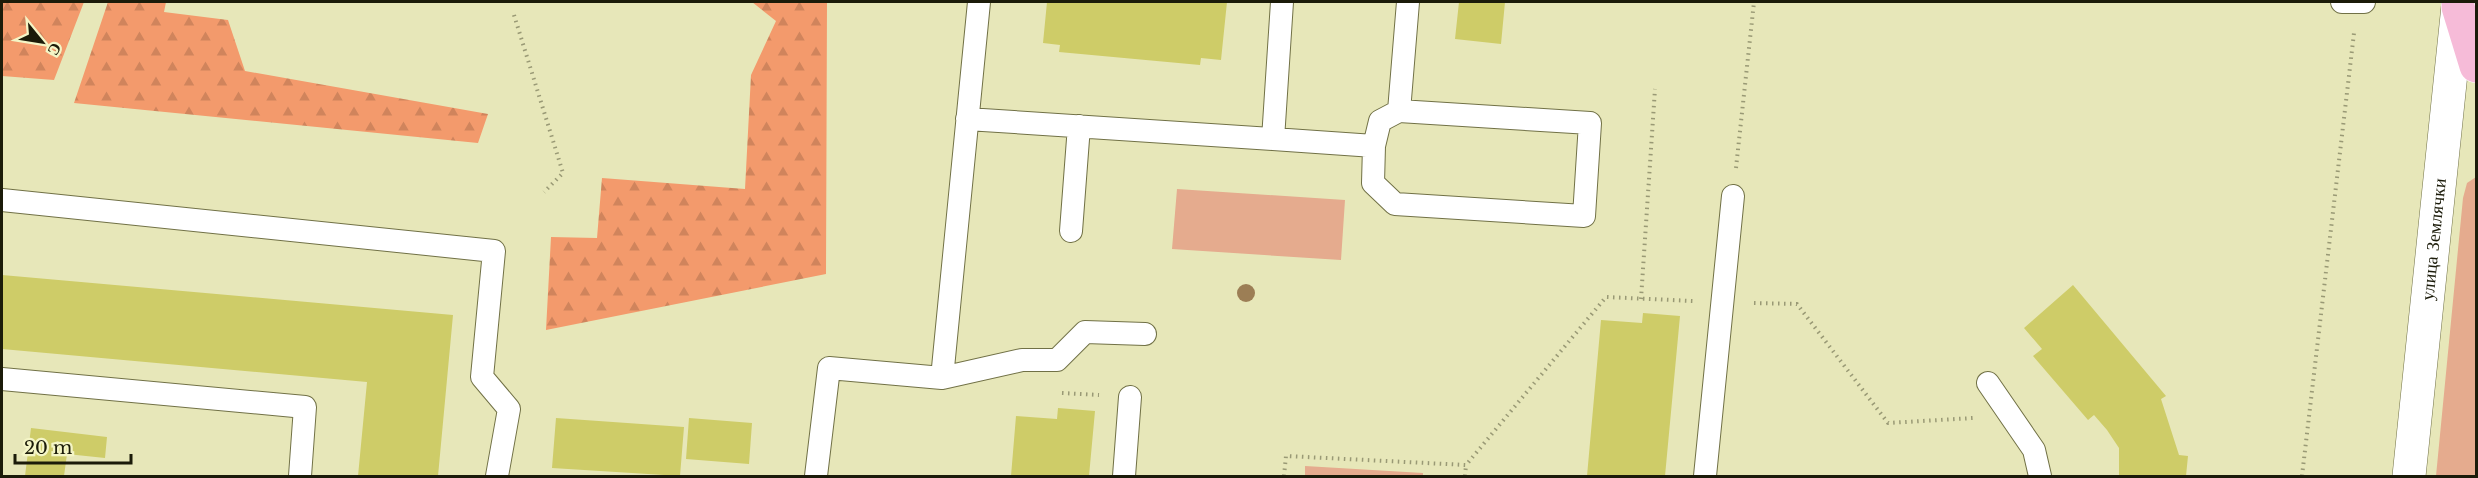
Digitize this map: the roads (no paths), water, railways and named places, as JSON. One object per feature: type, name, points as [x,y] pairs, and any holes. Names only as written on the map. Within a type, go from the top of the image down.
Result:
[{"type":"highway","points":[[2458,4],[2476,66]]},
{"type":"main road","name":"улица Землячки","points":[[2409,477],[2458,4]]},
{"type":"lane","points":[[942,378],[979,2]]},
{"type":"lane","points":[[1273,139],[1282,2]]},
{"type":"lane","points":[[1399,111],[1407,2]]},
{"type":"lane","points":[[1399,111],[1590,123],[1584,216],[1395,204],[1373,183],[1374,146],[1380,121],[1399,111]]},
{"type":"lane","points":[[967,119],[1374,146]]},
{"type":"lane","points":[[1071,231],[1078,126]]},
{"type":"lane","points":[[1705,477],[1733,196]]},
{"type":"lane","points":[[2,201],[494,251],[482,377],[509,409],[497,477]]},
{"type":"lane","points":[[816,477],[829,368],[942,378],[1022,360],[1057,360],[1085,332],[1145,334]]},
{"type":"lane","points":[[2,379],[305,407],[300,477]]},
{"type":"lane","points":[[1988,383],[2034,450],[2040,477]]},
{"type":"lane","points":[[1124,477],[1130,397]]}]
